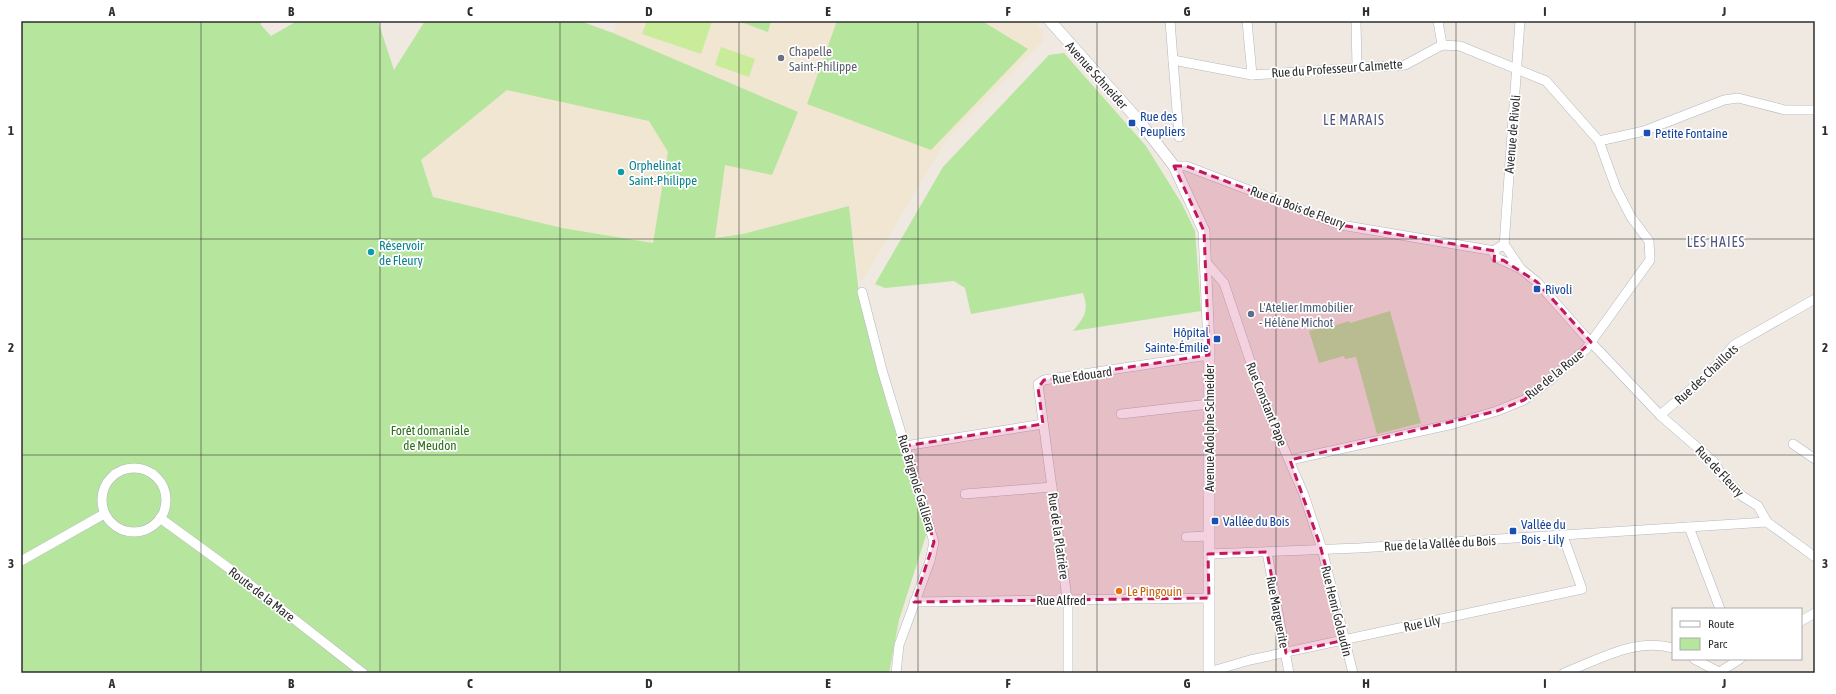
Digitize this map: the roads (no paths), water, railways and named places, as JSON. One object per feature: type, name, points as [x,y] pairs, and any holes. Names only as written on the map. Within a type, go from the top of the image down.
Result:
[{"type":"street","name":"Avenue Schneider","points":[[1050,21],[1140,122],[1174,166]]},
{"type":"street","points":[[1170,21],[1179,137]]},
{"type":"street","points":[[1247,21],[1252,75]]},
{"type":"street","points":[[1356,21],[1357,67]]},
{"type":"street","points":[[1438,21],[1442,45],[1460,46],[1546,81],[1599,141],[1644,132],[1724,100],[1738,98],[1785,110],[1815,110]]},
{"type":"street","name":"Avenue de Rivoli","points":[[1505,253],[1503,239],[1520,21]]},
{"type":"street","name":"Rue du Professeur Calmette","points":[[1173,60],[1252,75],[1405,65],[1442,45]]},
{"type":"street","name":"Rue de la Roue","points":[[1290,460],[1453,424],[1497,411],[1524,400],[1550,380],[1592,342],[1650,260],[1649,241],[1631,217],[1616,188],[1599,141]]},
{"type":"street","name":"Rue du Bois de Fleury","points":[[1174,166],[1186,166],[1341,225],[1495,251],[1498,247],[1505,253]]},
{"type":"street","name":"Avenue Adolphe Schneider","points":[[1174,166],[1204,231],[1209,355],[1209,673]]},
{"type":"street","points":[[1505,253],[1537,282],[1660,415]]},
{"type":"street","name":"Rue Constant Pape","points":[[1206,262],[1224,283],[1264,402],[1290,460],[1322,549]]},
{"type":"street","name":"Rue Brignole Galliera","points":[[862,292],[882,370],[934,542],[930,562],[899,645],[896,673]]},
{"type":"street","name":"Rue des Chaillots","points":[[1660,415],[1708,375],[1734,345],[1815,299]]},
{"type":"street","name":"Rue Edouard","points":[[1043,424],[1038,388],[1040,382],[1209,355]]},
{"type":"street","points":[[1121,414],[1209,404]]},
{"type":"street","name":"Rue de Fleury","points":[[1660,415],[1714,462],[1723,477],[1742,496],[1758,506],[1767,522],[1815,557]]},
{"type":"street","points":[[905,446],[1043,424]]},
{"type":"street","name":"Rue de la Platrière","points":[[1043,424],[1068,600],[1068,673]]},
{"type":"street","points":[[1793,444],[1815,459]]},
{"type":"street","points":[[139,467],[155,475],[165,491],[165,510],[160,518],[148,528],[133,532],[123,530],[112,524],[104,514],[101,501],[103,488],[108,479],[115,472],[125,468],[139,467]]},
{"type":"street","points":[[965,494],[1052,488]]},
{"type":"street","points":[[21,561],[104,514]]},
{"type":"street","name":"Route de la Mare","points":[[160,518],[230,569],[363,673]]},
{"type":"street","name":"Rue de la Vallée du Bois","points":[[1208,554],[1563,536],[1767,522]]},
{"type":"street","points":[[1689,527],[1720,608]]},
{"type":"street","points":[[1186,537],[1208,536]]},
{"type":"street","name":"Rue Lily","points":[[1209,673],[1250,660],[1582,589],[1563,536]]},
{"type":"street","name":"Rue Henri Golaudin","points":[[1322,549],[1353,673]]},
{"type":"street","name":"Rue Marguerite","points":[[1267,552],[1289,673]]},
{"type":"street","name":"Rue Alfred","points":[[914,602],[1209,598]]},
{"type":"street","points":[[1802,620],[1815,613]]},
{"type":"street","points":[[1564,673],[1639,645],[1660,644],[1672,648]]},
{"type":"street","points":[[1696,660],[1718,673],[1738,660]]},
{"type":"place","name":"Chapelle Saint-Philippe","points":[[781,58]]},
{"type":"place","name":"Rue des Peupliers","points":[[1132,123]]},
{"type":"place","name":"Petite Fontaine","points":[[1647,133]]},
{"type":"place","name":"Orphelinat Saint-Philippe","points":[[621,172]]},
{"type":"place","name":"Réservoir de Fleury","points":[[371,252]]},
{"type":"place","name":"Rivoli","points":[[1537,289]]},
{"type":"place","name":"L'Atelier Immobilier - Hélène Michot","points":[[1251,314]]},
{"type":"place","name":"Hôpital Sainte-Émilie","points":[[1217,339]]},
{"type":"place","name":"Vallée du Bois","points":[[1215,521]]},
{"type":"place","name":"Vallée du Bois - Lily","points":[[1513,531]]},
{"type":"place","name":"Le Pingouin","points":[[1119,591]]},
{"type":"district","name":"LE MARAIS","points":[[1354,120]]},
{"type":"district","name":"LES HAIES","points":[[1716,242]]},
{"type":"park label","name":"Forêt domaniale de Meudon","points":[[430,438]]}]
